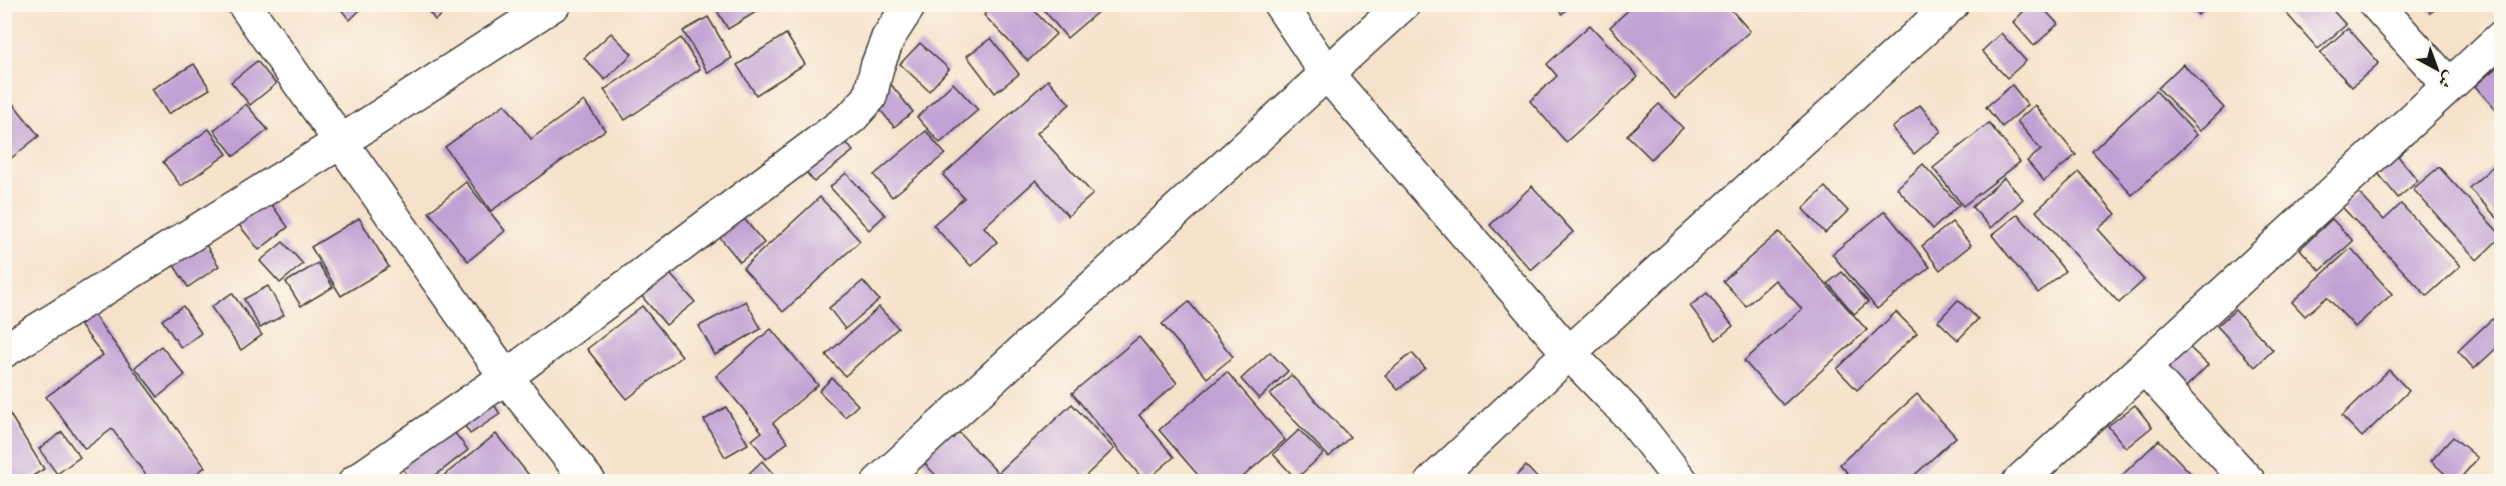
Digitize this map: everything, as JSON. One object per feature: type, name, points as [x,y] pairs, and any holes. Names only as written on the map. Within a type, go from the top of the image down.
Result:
[{"type":"street","points":[[244,4],[506,377],[589,482]]},
{"type":"street","points":[[4,351],[342,141],[554,4]]},
{"type":"street","points":[[355,482],[506,377],[852,117],[870,97],[877,67],[888,38],[910,4]]},
{"type":"street","points":[[1280,4],[1327,74],[1569,353],[1631,417],[1682,482]]},
{"type":"street","points":[[879,482],[1403,4]]},
{"type":"street","points":[[1432,482],[1569,353],[1952,4]]},
{"type":"street","points":[[2376,4],[2449,86]]},
{"type":"street","points":[[2019,482],[2502,37]]},
{"type":"street","points":[[2144,367],[2249,482]]},
{"type":"building","points":[[336,4],[366,4],[350,20]]},
{"type":"building","points":[[423,4],[456,4],[435,20]]},
{"type":"building","points":[[713,4],[769,4],[728,29]]},
{"type":"building","points":[[995,4],[1028,4],[1056,34],[1028,61],[984,15]]},
{"type":"building","points":[[1039,4],[1107,4],[1067,38]]},
{"type":"building","points":[[1554,4],[1572,4],[1562,14]]},
{"type":"building","points":[[1635,4],[1726,4],[1750,31],[1675,99],[1610,27]]},
{"type":"building","points":[[2031,4],[2039,4],[2058,24],[2034,46],[2013,22]]},
{"type":"building","points":[[2188,4],[2208,4],[2198,15]]},
{"type":"building","points":[[2278,4],[2327,4],[2346,25],[2318,49]]},
{"type":"building","points":[[2424,4],[2444,4],[2430,13]]},
{"type":"building","points":[[708,17],[732,58],[708,73],[683,31]]},
{"type":"building","points":[[1590,25],[1638,77],[1566,142],[1530,101],[1557,76],[1547,64]]},
{"type":"building","points":[[2348,28],[2379,63],[2352,87],[2320,53]]},
{"type":"building","points":[[611,33],[632,54],[605,80],[584,58]]},
{"type":"building","points":[[2001,33],[2026,61],[2007,78],[1982,51]]},
{"type":"building","points":[[786,34],[805,64],[756,95],[737,65]]},
{"type":"building","points":[[681,38],[700,69],[625,120],[604,90]]},
{"type":"building","points":[[991,38],[1019,74],[995,93],[967,56]]},
{"type":"building","points":[[920,43],[949,69],[929,91],[900,64]]},
{"type":"building","points":[[257,61],[276,84],[250,105],[231,82]]},
{"type":"building","points":[[194,64],[210,89],[168,114],[152,89]]},
{"type":"building","points":[[2183,64],[2224,108],[2200,131],[2158,88]]},
{"type":"building","points":[[2498,66],[2502,71],[2502,117],[2475,86]]},
{"type":"building","points":[[877,67],[913,112],[894,127],[858,82]]},
{"type":"building","points":[[1048,80],[1070,104],[1037,133],[1093,194],[1068,216],[1036,180],[984,227],[997,242],[971,266],[933,225],[964,198],[943,175]]},
{"type":"building","points":[[953,83],[978,110],[940,143],[917,117]]},
{"type":"building","points":[[2012,85],[2028,105],[2002,127],[1986,107]]},
{"type":"building","points":[[2156,91],[2197,135],[2132,195],[2092,151]]},
{"type":"building","points":[[4,92],[39,136],[10,159],[4,151]]},
{"type":"building","points":[[584,101],[605,130],[491,211],[445,147],[505,104],[531,139]]},
{"type":"building","points":[[246,104],[268,130],[234,156],[214,130]]},
{"type":"building","points":[[1659,104],[1683,128],[1651,159],[1627,135]]},
{"type":"building","points":[[1920,105],[1941,131],[1914,154],[1892,128]]},
{"type":"building","points":[[2035,105],[2076,155],[2044,181],[2027,161],[2041,150],[2017,121]]},
{"type":"building","points":[[1989,123],[2020,162],[1963,206],[1933,168]]},
{"type":"building","points":[[834,126],[853,151],[814,182],[795,158]]},
{"type":"building","points":[[209,129],[227,154],[181,186],[163,162]]},
{"type":"building","points":[[926,131],[945,154],[892,197],[874,175]]},
{"type":"building","points":[[2398,156],[2418,181],[2398,198],[2378,173]]},
{"type":"building","points":[[2502,158],[2502,223],[2469,188]]},
{"type":"building","points":[[1923,164],[1959,205],[1933,229],[1897,188]]},
{"type":"building","points":[[2439,167],[2502,236],[2477,260],[2413,189]]},
{"type":"building","points":[[2079,172],[2116,214],[2098,229],[2144,280],[2119,303],[2036,211]]},
{"type":"building","points":[[846,173],[885,215],[869,230],[830,187]]},
{"type":"building","points":[[2004,178],[2023,199],[1991,228],[1972,207]]},
{"type":"building","points":[[466,182],[505,231],[468,261],[429,212]]},
{"type":"building","points":[[1532,186],[1573,232],[1531,270],[1490,225]]},
{"type":"building","points":[[1825,187],[1848,211],[1825,233],[1803,209]]},
{"type":"building","points":[[2358,192],[2384,220],[2401,204],[2460,266],[2427,296],[2342,207]]},
{"type":"building","points":[[266,197],[288,227],[259,250],[236,221]]},
{"type":"building","points":[[820,197],[860,241],[783,312],[743,268]]},
{"type":"building","points":[[732,204],[764,243],[740,262],[709,224]]},
{"type":"building","points":[[1885,211],[1930,267],[1877,309],[1832,254]]},
{"type":"building","points":[[2018,214],[2065,271],[2038,293],[1992,235]]},
{"type":"building","points":[[359,218],[389,267],[341,296],[311,247]]},
{"type":"building","points":[[2332,219],[2353,241],[2320,271],[2300,249]]},
{"type":"building","points":[[1952,222],[1971,245],[1940,270],[1922,246]]},
{"type":"building","points":[[1779,232],[1867,330],[1783,405],[1744,361],[1802,309],[1775,280],[1746,306],[1723,281]]},
{"type":"building","points":[[204,242],[219,266],[188,287],[173,264]]},
{"type":"building","points":[[283,242],[303,264],[280,283],[260,261]]},
{"type":"building","points":[[2351,248],[2392,294],[2355,327],[2327,297],[2305,316],[2292,302]]},
{"type":"building","points":[[656,258],[695,302],[666,325],[629,281]]},
{"type":"building","points":[[318,263],[333,287],[301,306],[286,282]]},
{"type":"building","points":[[1842,272],[1868,302],[1854,314],[1828,283]]},
{"type":"building","points":[[863,281],[879,300],[845,329],[829,308]]},
{"type":"building","points":[[268,286],[284,315],[260,328],[244,299]]},
{"type":"building","points":[[232,293],[262,335],[241,350],[211,307]]},
{"type":"building","points":[[1707,293],[1733,326],[1716,340],[1690,306]]},
{"type":"building","points":[[1958,300],[1978,319],[1958,340],[1938,321]]},
{"type":"building","points":[[746,301],[761,329],[715,355],[699,326]]},
{"type":"building","points":[[1189,302],[1233,357],[1207,378],[1162,324]]},
{"type":"building","points":[[183,306],[201,333],[181,348],[162,320]]},
{"type":"building","points":[[642,306],[682,356],[627,399],[587,349]]},
{"type":"building","points":[[879,307],[898,328],[845,376],[826,355]]},
{"type":"building","points":[[2235,310],[2273,350],[2255,367],[2217,326]]},
{"type":"building","points":[[1896,312],[1917,333],[1857,390],[1837,369]]},
{"type":"building","points":[[93,314],[205,467],[185,482],[151,482],[112,429],[85,449],[46,397],[103,355],[80,325]]},
{"type":"building","points":[[2492,319],[2502,329],[2502,343],[2474,369],[2458,351]]},
{"type":"building","points":[[771,329],[818,385],[773,423],[788,442],[766,459],[752,440],[762,432],[716,376]]},
{"type":"building","points":[[1139,337],[1177,383],[1139,415],[1174,457],[1145,482],[1072,393]]},
{"type":"building","points":[[2182,340],[2208,365],[2175,398],[2150,373]]},
{"type":"building","points":[[161,346],[185,375],[158,397],[135,367]]},
{"type":"building","points":[[1270,352],[1288,371],[1259,399],[1241,379]]},
{"type":"building","points":[[1412,353],[1425,368],[1398,390],[1385,375]]},
{"type":"building","points":[[2389,370],[2409,391],[2362,437],[2342,416]]},
{"type":"building","points":[[1227,372],[1285,440],[1237,482],[1204,482],[1159,430]]},
{"type":"building","points":[[1291,375],[1350,437],[1329,457],[1270,395]]},
{"type":"building","points":[[832,378],[858,405],[845,417],[819,391]]},
{"type":"building","points":[[481,384],[500,414],[470,434],[451,404]]},
{"type":"building","points":[[1917,394],[1956,437],[1907,482],[1855,482],[1840,464]]},
{"type":"building","points":[[1072,404],[1114,449],[1079,482],[942,482],[916,454],[949,422],[998,473]]},
{"type":"building","points":[[4,405],[44,469],[23,482],[4,482]]},
{"type":"building","points":[[2135,405],[2152,427],[2126,448],[2108,426]]},
{"type":"building","points":[[726,407],[748,444],[725,457],[704,420]]},
{"type":"building","points":[[438,411],[468,450],[427,482],[413,482],[388,450]]},
{"type":"building","points":[[1299,430],[1323,454],[1296,479],[1273,454]]},
{"type":"building","points":[[62,432],[80,457],[57,474],[39,449]]},
{"type":"building","points":[[496,434],[532,479],[529,482],[445,482],[442,477]]},
{"type":"building","points":[[2453,437],[2478,458],[2457,482],[2454,482],[2431,461]]},
{"type":"building","points":[[2159,440],[2199,482],[2115,482]]},
{"type":"building","points":[[762,461],[780,482],[740,482]]},
{"type":"building","points":[[1526,466],[1541,482],[1510,482]]}]
